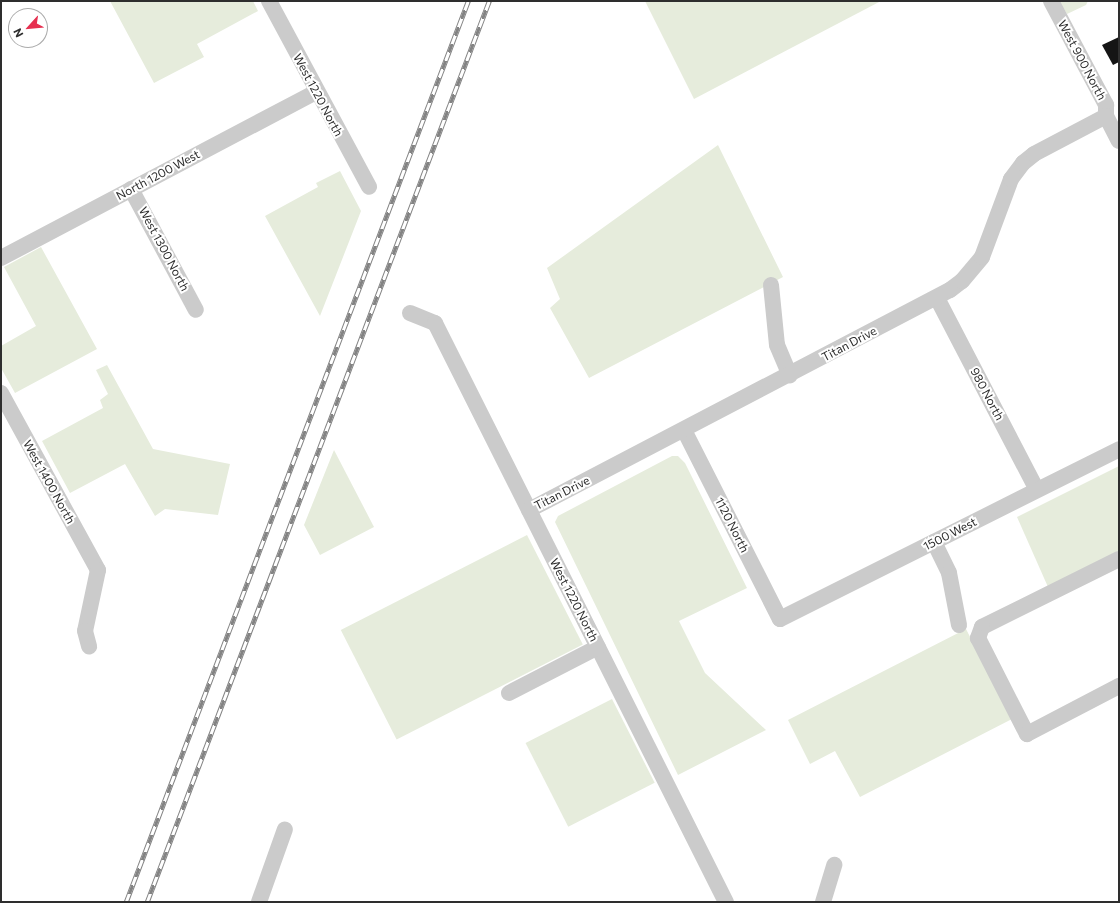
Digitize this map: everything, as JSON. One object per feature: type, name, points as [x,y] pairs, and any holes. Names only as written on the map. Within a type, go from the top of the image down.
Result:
[{"type":"street","name":"West 1220 North","points":[[268,1],[316,92],[369,187]]},
{"type":"street","name":"West 900 North","points":[[1051,1],[1110,106],[1119,141]]},
{"type":"street","name":"North 1200 West","points":[[1,258],[316,92]]},
{"type":"street","name":"Titan Drive","points":[[529,510],[937,298],[962,281],[982,257],[1011,179],[1023,163],[1034,154],[1110,106]]},
{"type":"street","name":"West 1300 North","points":[[131,189],[196,310]]},
{"type":"street","points":[[771,285],[777,345],[790,375]]},
{"type":"street","name":"980 North","points":[[937,298],[1037,490]]},
{"type":"street","name":"West 1220 North","points":[[410,313],[436,323],[726,902]]},
{"type":"street","name":"West 1400 North","points":[[1,394],[98,570],[85,632],[88,646]]},
{"type":"street","name":"1120 North","points":[[684,430],[780,619]]},
{"type":"street","name":"1500 West","points":[[780,619],[1119,449]]},
{"type":"street","points":[[934,542],[949,573],[960,624]]},
{"type":"street","points":[[1119,559],[982,627],[978,638],[1027,734],[1119,686]]},
{"type":"street","points":[[509,692],[598,648]]},
{"type":"street","points":[[259,902],[286,829]]},
{"type":"street","points":[[824,902],[834,865]]},
{"type":"green space","points":[[110,1],[253,1],[258,11],[197,44],[204,57],[154,83]]},
{"type":"green space","points":[[645,1],[881,1],[694,99]]},
{"type":"green space","points":[[1059,1],[1088,1],[1086,5],[1067,14]]},
{"type":"green space","points":[[718,145],[783,277],[589,378],[550,308],[560,299],[547,268]]},
{"type":"green space","points":[[340,171],[361,211],[320,316],[265,216],[318,187],[316,183]]},
{"type":"green space","points":[[41,247],[97,349],[15,393],[1,368],[1,346],[36,326],[4,267]]},
{"type":"green space","points":[[107,365],[153,449],[230,464],[218,515],[165,509],[155,516],[125,464],[70,493],[42,441],[103,408],[100,400],[108,394],[96,370]]},
{"type":"green space","points":[[334,450],[374,527],[320,555],[304,525]]},
{"type":"green space","points":[[672,456],[678,456],[685,463],[747,588],[679,621],[705,673],[766,730],[678,775],[555,522],[558,516]]},
{"type":"green space","points":[[1119,466],[1119,551],[1048,587],[1017,517]]},
{"type":"green space","points":[[527,535],[583,645],[397,739],[341,630]]},
{"type":"green space","points":[[966,629],[1012,719],[860,797],[835,751],[810,764],[788,720]]},
{"type":"green space","points":[[612,699],[655,783],[568,827],[526,743]]},
{"type":"building","points":[[1119,37],[1119,62],[1113,65],[1102,45]]},
{"type":"railway","points":[[126,902],[468,1]]},
{"type":"railway","points":[[147,902],[489,1]]}]
